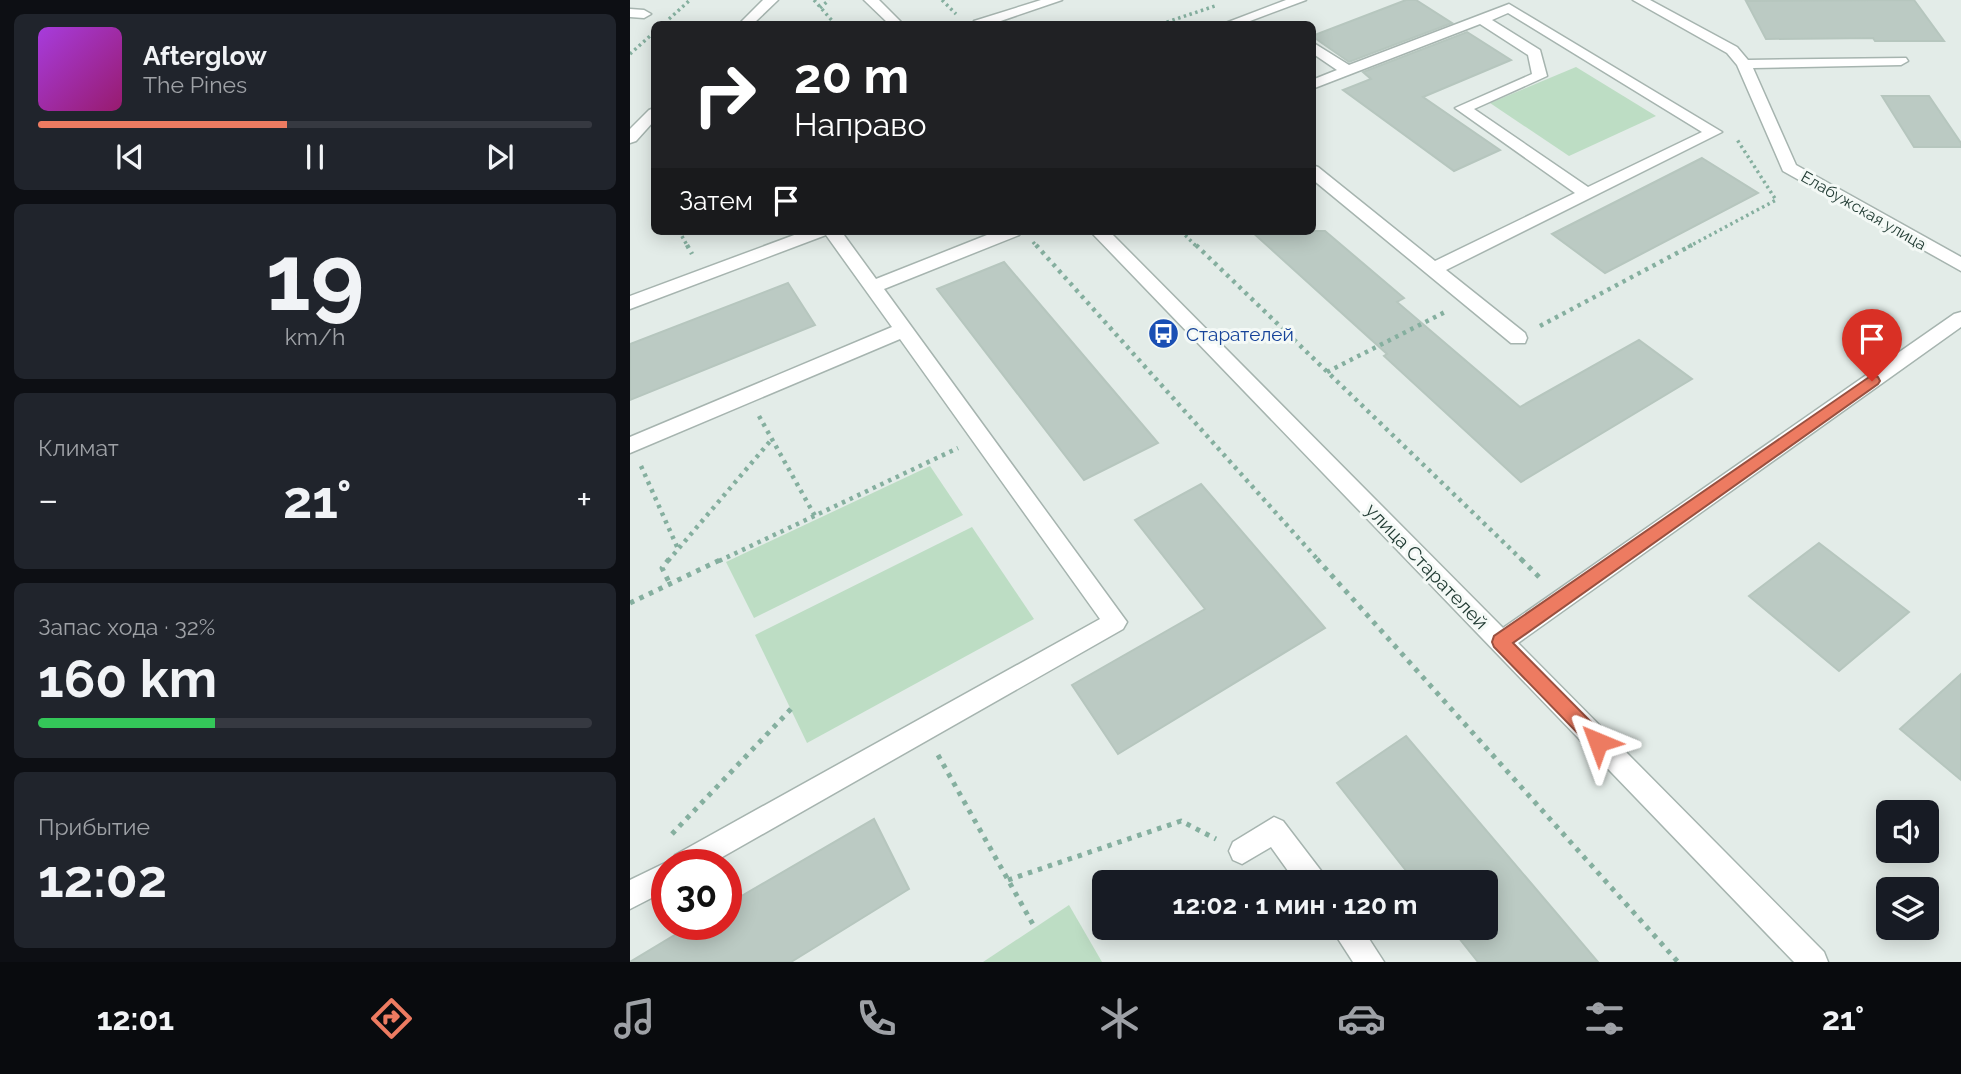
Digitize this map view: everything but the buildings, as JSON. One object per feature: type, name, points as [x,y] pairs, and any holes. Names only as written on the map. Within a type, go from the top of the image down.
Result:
[{"type":"street","points":[[749,21],[771,0]]},
{"type":"street","points":[[871,0],[893,21]]},
{"type":"street","points":[[988,21],[1055,0]]},
{"type":"street","points":[[1239,21],[1299,0]]},
{"type":"street","name":"Елабужская улица","points":[[1640,0],[1732,50],[1744,64],[1789,168],[1961,265]]},
{"type":"street","points":[[1316,83],[1509,8],[1714,132]]},
{"type":"street","points":[[1266,12],[1279,21]]},
{"type":"street","points":[[1481,19],[1535,52],[1540,76],[1463,108],[1587,194]]},
{"type":"street","points":[[1316,49],[1348,71]]},
{"type":"street","points":[[1744,64],[1901,61]]},
{"type":"street","points":[[630,138],[651,116]]},
{"type":"street","points":[[1434,269],[1714,132]]},
{"type":"street","points":[[1316,173],[1518,338]]},
{"type":"street","points":[[630,303],[810,235]]},
{"type":"street","points":[[712,849],[1115,622],[835,235]]},
{"type":"street","points":[[872,287],[1003,235]]},
{"type":"street","name":"улица Старателей","points":[[1103,235],[1814,962]]},
{"type":"street","points":[[1501,642],[1961,318]]},
{"type":"street","points":[[631,445],[903,330]]},
{"type":"street","points":[[1242,851],[1274,830],[1303,870]]},
{"type":"street","points":[[630,895],[651,884]]},
{"type":"street","points":[[1354,940],[1370,962]]},
{"type":"path","points":[[666,21],[690,0]]},
{"type":"path","points":[[814,0],[832,21]]},
{"type":"path","points":[[820,8],[829,0]]},
{"type":"path","points":[[1170,21],[1220,4]]},
{"type":"path","points":[[630,54],[651,35]]},
{"type":"path","points":[[1518,338],[1776,200],[1735,137],[1714,132]]},
{"type":"path","points":[[1028,235],[1678,962]]},
{"type":"path","points":[[1185,235],[1562,599]]},
{"type":"path","points":[[1327,372],[1470,299]]},
{"type":"path","points":[[747,396],[815,516]]},
{"type":"path","points":[[630,603],[981,437]]},
{"type":"path","points":[[670,584],[662,568],[772,439]]},
{"type":"path","points":[[631,445],[679,551]]},
{"type":"path","points":[[668,838],[791,709]]},
{"type":"path","points":[[924,730],[1035,928]]},
{"type":"path","points":[[1008,880],[1181,821],[1242,851]]},
{"type":"green space","points":[[1576,67],[1656,116],[1569,156],[1490,103]]},
{"type":"green space","points":[[930,466],[963,515],[754,618],[726,562]]},
{"type":"green space","points":[[972,527],[1034,619],[807,743],[755,635]]},
{"type":"green space","points":[[1069,905],[1102,962],[983,962]]},
{"type":"place","name":"Старателей","points":[[1163,334]]},
{"type":"route","points":[[1598,742],[1501,642],[1872,381]]}]
